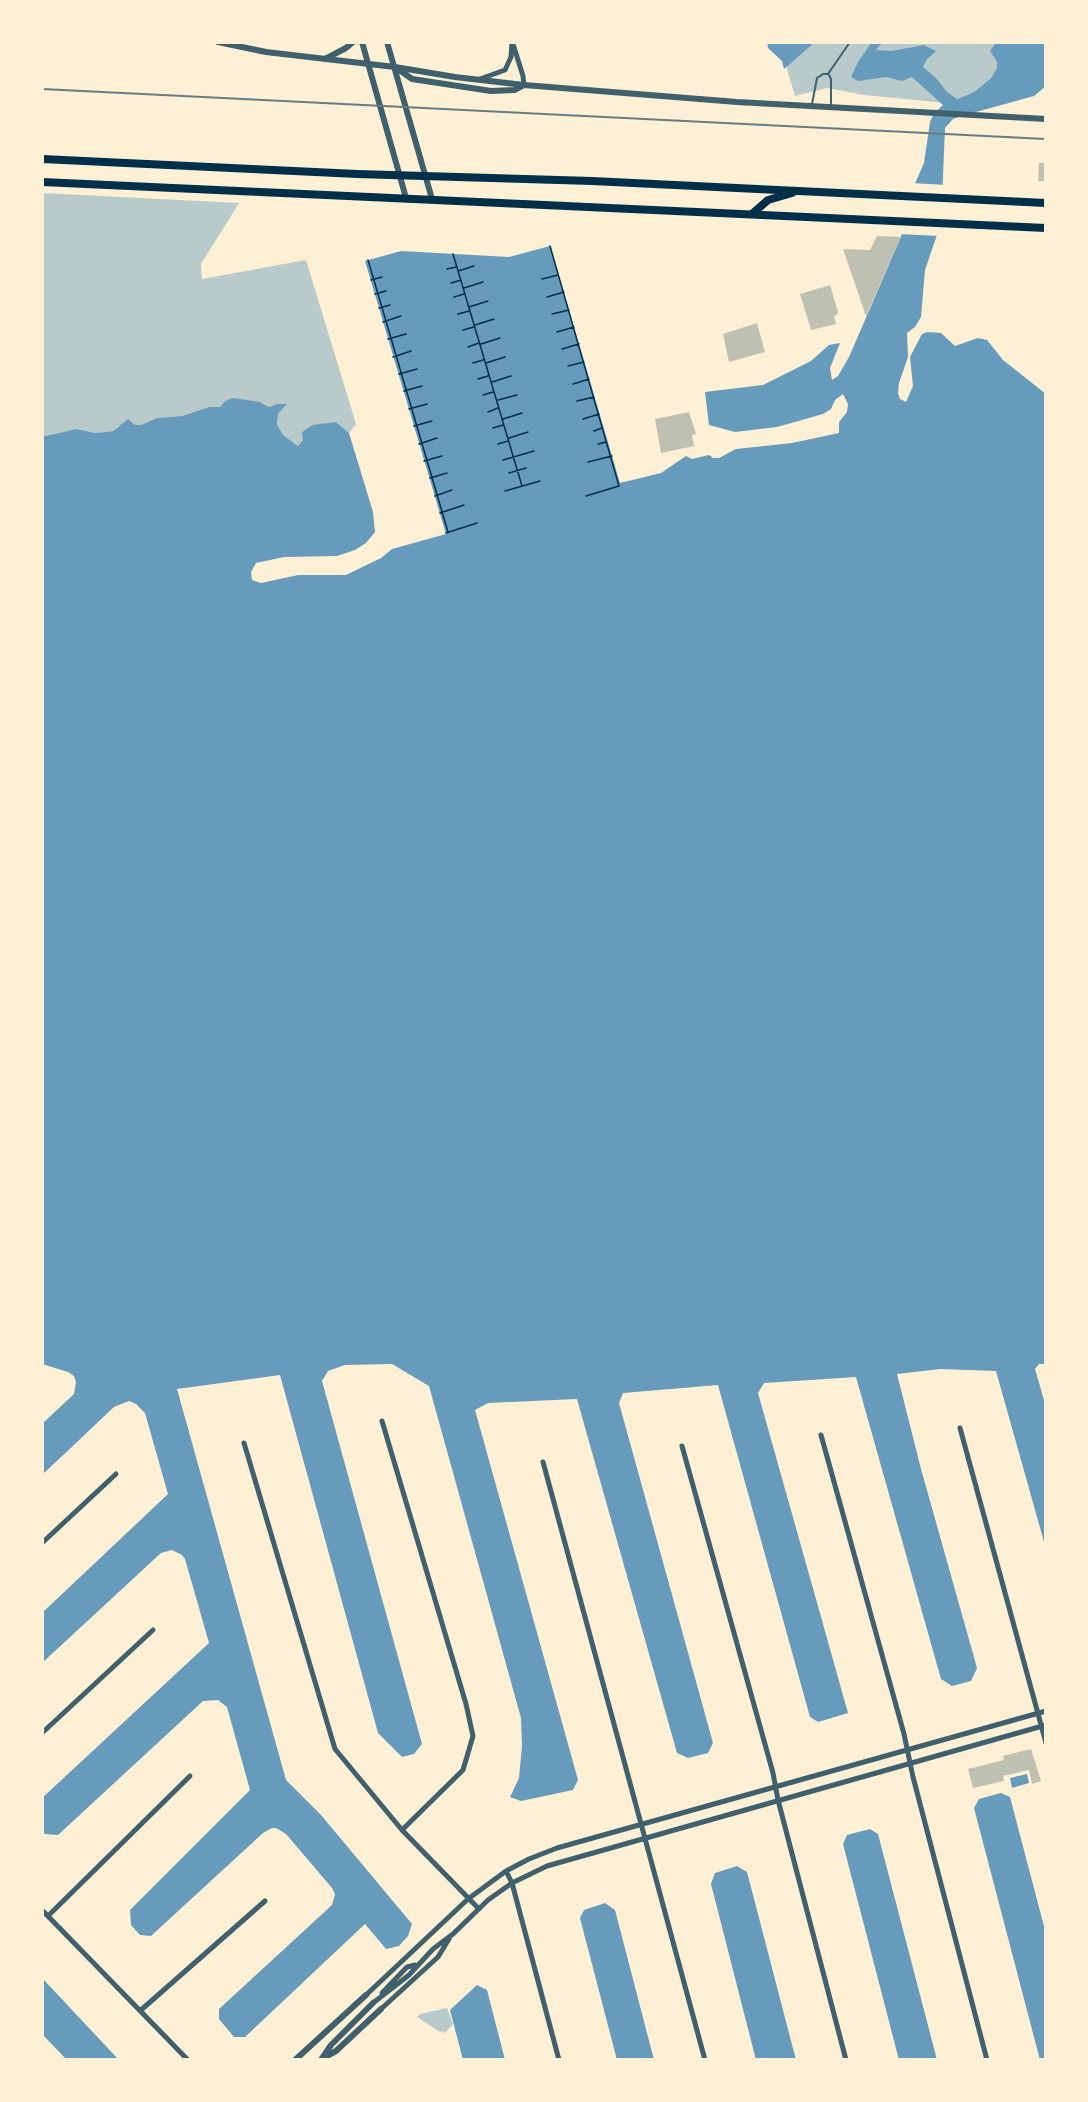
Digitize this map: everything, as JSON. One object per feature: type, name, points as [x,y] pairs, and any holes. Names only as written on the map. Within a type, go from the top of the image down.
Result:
[{"type":"main road","points":[[42,159],[400,176],[559,179],[1046,203]]},
{"type":"main road","points":[[42,182],[1046,228]]},
{"type":"main road","points":[[752,214],[768,200],[799,190]]},
{"type":"street","points":[[218,42],[324,59],[524,85],[812,106],[1046,119]]},
{"type":"street","points":[[324,59],[353,42]]},
{"type":"street","points":[[362,42],[406,198]]},
{"type":"street","points":[[387,42],[432,199]]},
{"type":"street","points":[[480,79],[505,70],[511,57],[512,42]]},
{"type":"street","points":[[512,42],[524,85]]},
{"type":"street","points":[[395,67],[412,79],[491,91],[515,90],[524,85]]},
{"type":"street","points":[[382,1421],[466,1704],[473,1736],[463,1770],[402,1830]]},
{"type":"street","points":[[960,1428],[1038,1714],[1044,1726],[1046,1743]]},
{"type":"street","points":[[821,1435],[907,1750],[987,2060]]},
{"type":"street","points":[[244,1443],[335,1749],[402,1830],[478,1909]]},
{"type":"street","points":[[682,1446],[775,1787],[846,2060]]},
{"type":"street","points":[[543,1462],[643,1824],[705,2060]]},
{"type":"street","points":[[42,1543],[116,1474]]},
{"type":"street","points":[[42,1733],[153,1630]]},
{"type":"street","points":[[295,2060],[468,1899],[506,1871],[529,1859],[557,1848],[1046,1711]]},
{"type":"street","points":[[323,2059],[331,2045],[407,1967],[418,1964],[478,1909],[512,1883],[561,1861],[1044,1726]]},
{"type":"street","points":[[48,1916],[190,1776]]},
{"type":"street","points":[[506,1871],[512,1883],[559,2060]]},
{"type":"street","points":[[141,2010],[265,1900]]},
{"type":"street","points":[[42,1910],[188,2060]]},
{"type":"street","points":[[323,2059],[336,2051],[438,1957],[452,1935]]},
{"type":"lane","points":[[812,106],[816,78],[828,74],[850,42]]},
{"type":"lane","points":[[828,74],[831,79],[831,107]]},
{"type":"path","points":[[550,246],[619,486],[586,496]]},
{"type":"path","points":[[453,254],[522,486]]},
{"type":"path","points":[[368,260],[384,322],[447,533],[477,524]]},
{"type":"path","points":[[458,271],[474,266]]},
{"type":"path","points":[[447,269],[456,267]]},
{"type":"path","points":[[542,279],[558,275]]},
{"type":"path","points":[[372,280],[382,277]]},
{"type":"path","points":[[451,283],[460,280]]},
{"type":"path","points":[[463,288],[483,282]]},
{"type":"path","points":[[376,294],[386,291]]},
{"type":"path","points":[[547,297],[563,292]]},
{"type":"path","points":[[454,297],[465,294]]},
{"type":"path","points":[[458,314],[488,301]]},
{"type":"path","points":[[380,308],[390,305]]},
{"type":"path","points":[[552,314],[568,310]]},
{"type":"path","points":[[384,322],[401,316]]},
{"type":"path","points":[[464,330],[494,319]]},
{"type":"path","points":[[557,332],[574,327]]},
{"type":"path","points":[[390,339],[406,334]]},
{"type":"path","points":[[468,346],[500,338]]},
{"type":"path","points":[[562,349],[579,344]]},
{"type":"path","points":[[395,356],[411,351]]},
{"type":"path","points":[[485,363],[505,357]]},
{"type":"path","points":[[473,363],[484,359]]},
{"type":"path","points":[[568,366],[584,362]]},
{"type":"path","points":[[400,374],[417,369]]},
{"type":"path","points":[[478,379],[489,375]]},
{"type":"path","points":[[491,382],[511,376]]},
{"type":"path","points":[[573,384],[589,379]]},
{"type":"path","points":[[405,391],[422,386]]},
{"type":"path","points":[[483,395],[494,392]]},
{"type":"path","points":[[497,401],[517,394]]},
{"type":"path","points":[[577,401],[594,397]]},
{"type":"path","points":[[410,408],[427,404]]},
{"type":"path","points":[[488,411],[499,408]]},
{"type":"path","points":[[502,420],[522,413]]},
{"type":"path","points":[[583,419],[599,414]]},
{"type":"path","points":[[415,426],[432,421]]},
{"type":"path","points":[[493,428],[504,424]]},
{"type":"path","points":[[594,430],[603,428]]},
{"type":"path","points":[[498,444],[528,432]]},
{"type":"path","points":[[420,443],[437,438]]},
{"type":"path","points":[[598,444],[607,442]]},
{"type":"path","points":[[503,460],[534,451]]},
{"type":"path","points":[[426,460],[442,456]]},
{"type":"path","points":[[588,462],[611,456]]},
{"type":"path","points":[[509,473],[526,468]]},
{"type":"path","points":[[431,478],[447,473]]},
{"type":"path","points":[[505,491],[540,480]]},
{"type":"path","points":[[436,495],[452,490]]},
{"type":"path","points":[[441,512],[464,505]]},
{"type":"shaded area","points":[[779,42],[999,42],[990,51],[997,62],[997,68],[991,78],[974,92],[946,103],[864,95],[827,88],[795,96]]},
{"type":"shaded area","points":[[42,193],[239,203],[201,264],[202,279],[306,260],[356,424],[349,433],[336,422],[303,440],[298,446],[283,435],[277,424],[278,414],[286,405],[277,404],[269,407],[260,402],[225,401],[220,407],[209,407],[182,416],[157,418],[141,425],[118,426],[113,431],[96,433],[76,429],[46,436],[42,434]]},
{"type":"shaded area","points":[[447,2008],[453,2024],[445,2033],[417,2017],[420,2014]]},
{"type":"water","points":[[767,42],[815,42],[784,69],[782,61],[768,48]]},
{"type":"water","points":[[872,42],[883,42],[876,50],[891,51],[924,45],[936,51],[927,59],[923,67],[957,99],[974,92],[991,78],[997,68],[997,62],[990,51],[994,45],[999,42],[1046,42],[1046,86],[1034,96],[953,119],[945,128],[941,223],[925,270],[921,317],[915,327],[907,333],[908,357],[898,393],[900,399],[906,402],[913,386],[910,357],[922,334],[927,332],[941,333],[955,346],[978,338],[987,340],[1003,360],[1046,394],[1046,1364],[1039,1364],[1035,1369],[1046,1407],[1046,1549],[996,1371],[940,1369],[897,1374],[977,1668],[971,1681],[952,1686],[941,1679],[856,1377],[764,1383],[758,1393],[848,1713],[818,1722],[810,1717],[718,1385],[623,1393],[619,1403],[713,1743],[708,1753],[688,1758],[677,1753],[577,1399],[488,1403],[475,1410],[578,1780],[573,1790],[521,1801],[510,1797],[519,1778],[522,1746],[521,1718],[429,1386],[392,1364],[345,1365],[328,1371],[322,1381],[422,1744],[414,1754],[402,1757],[378,1733],[280,1375],[177,1389],[286,1780],[321,1815],[412,1924],[408,1936],[399,1946],[386,1949],[365,1924],[245,2037],[234,2037],[219,2019],[219,2009],[332,1905],[335,1894],[286,1834],[272,1828],[263,1833],[151,1936],[140,1935],[131,1925],[130,1910],[250,1790],[227,1707],[218,1700],[203,1701],[58,1835],[45,1834],[42,1831],[42,1798],[209,1643],[185,1559],[172,1550],[161,1553],[42,1663],[42,1613],[168,1494],[145,1413],[129,1401],[114,1407],[42,1475],[42,1424],[74,1394],[76,1382],[74,1376],[68,1372],[42,1364],[42,434],[46,436],[76,429],[96,433],[113,431],[128,419],[135,425],[141,425],[157,418],[182,416],[209,407],[220,407],[225,401],[233,398],[260,402],[269,407],[287,404],[278,414],[277,424],[283,435],[298,446],[303,440],[302,432],[313,425],[336,422],[349,433],[373,512],[375,532],[366,543],[355,550],[337,556],[284,557],[256,563],[251,572],[252,580],[261,583],[298,575],[346,575],[381,558],[392,549],[446,534],[365,261],[401,251],[509,257],[550,246],[620,483],[661,473],[686,456],[692,459],[709,455],[719,458],[736,449],[792,443],[839,433],[839,422],[847,412],[848,404],[843,394],[835,400],[831,409],[823,414],[777,427],[735,432],[709,425],[705,392],[763,385],[811,361],[829,345],[840,343],[830,368],[832,380],[838,376],[849,357],[907,221],[910,195],[924,163],[930,122],[934,113],[943,105],[912,77],[902,81],[886,77],[858,81],[851,77]]},
{"type":"water","points":[[1027,1774],[1029,1783],[1012,1788],[1010,1778]]},
{"type":"water","points":[[1001,1793],[1010,1797],[1046,1934],[1046,2060],[1040,2060],[974,1808],[979,1799]]},
{"type":"water","points":[[870,1829],[878,1834],[937,2060],[899,2060],[843,1844],[847,1835]]},
{"type":"water","points":[[737,1866],[747,1872],[796,2060],[756,2060],[711,1884],[715,1873]]},
{"type":"water","points":[[605,1903],[615,1910],[654,2060],[617,2060],[580,1918],[584,1910]]},
{"type":"water","points":[[42,1978],[119,2060],[67,2060],[42,2034]]},
{"type":"water","points":[[477,1985],[487,1990],[505,2060],[463,2060],[450,2010]]},
{"type":"pier","points":[[912,183],[946,185],[944,223],[940,236],[899,234],[904,221],[907,195]]},
{"type":"building","points":[[1039,163],[1046,163],[1046,181],[1038,181]]},
{"type":"building","points":[[877,236],[901,237],[866,316],[843,249],[870,250]]},
{"type":"building","points":[[830,285],[838,312],[834,316],[836,324],[811,330],[800,294]]},
{"type":"building","points":[[757,323],[765,352],[729,362],[723,334]]},
{"type":"building","points":[[689,412],[696,434],[692,435],[694,446],[661,453],[655,419]]},
{"type":"building","points":[[1031,1749],[1041,1781],[1032,1784],[1029,1770],[1003,1776],[1004,1781],[973,1788],[968,1769],[1004,1760],[1003,1756]]},
{"type":"railway","points":[[42,89],[1046,139]]}]
